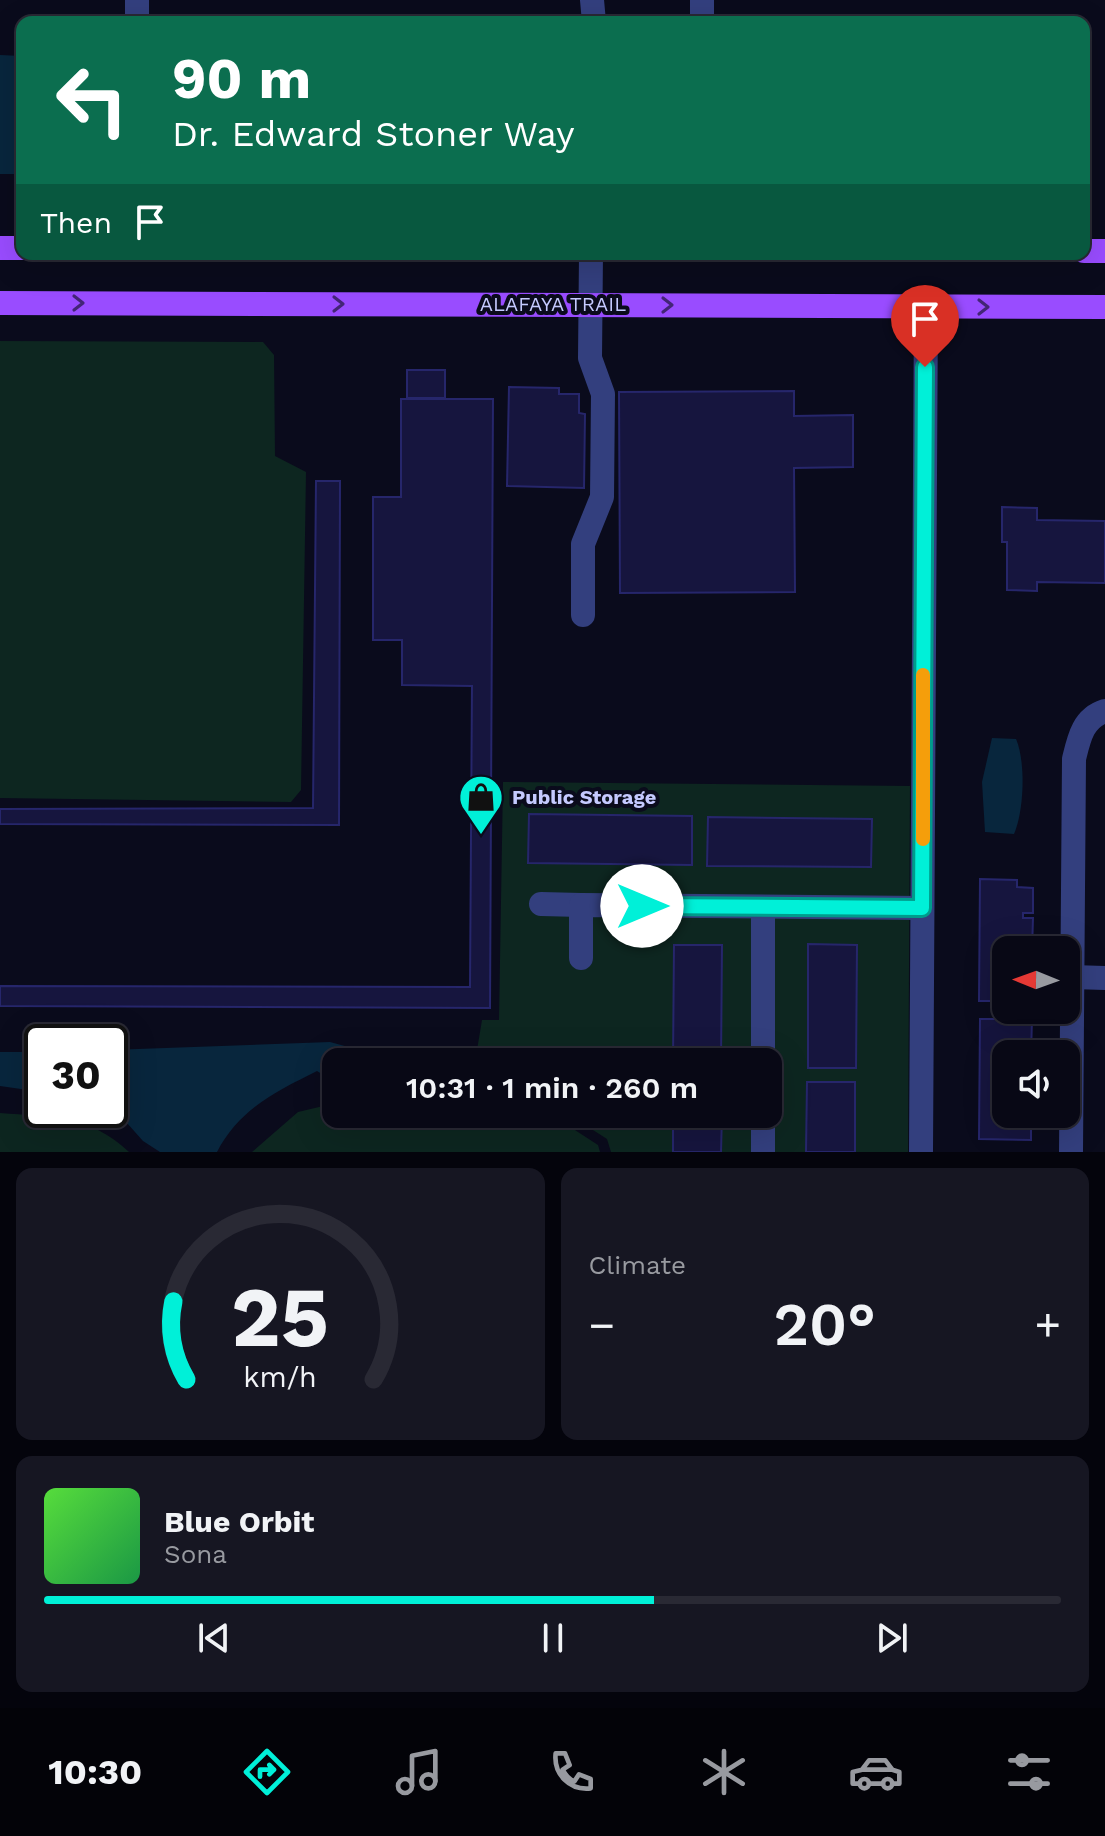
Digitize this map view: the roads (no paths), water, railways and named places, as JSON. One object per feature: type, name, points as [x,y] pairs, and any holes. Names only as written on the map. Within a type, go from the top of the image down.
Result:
[{"type":"main road","name":"ALAFAYA TRAIL","points":[[0,303],[1105,307]]},
{"type":"street","points":[[583,615],[583,544],[602,497],[603,394],[590,358],[591,260]]},
{"type":"street","points":[[921,1152],[926,306]]},
{"type":"street","points":[[1072,936],[1074,759],[1081,732],[1095,715],[1105,711]]},
{"type":"street","points":[[541,904],[922,908]]},
{"type":"street","points":[[581,905],[581,958]]},
{"type":"street","points":[[763,907],[763,1048]]},
{"type":"street","points":[[1080,977],[1105,978]]},
{"type":"street","points":[[1071,1152],[1072,1024]]},
{"type":"street","points":[[763,1128],[763,1152]]},
{"type":"water","points":[[0,55],[16,56],[16,174],[0,174]]},
{"type":"water","points":[[992,738],[1016,739],[1019,749],[1022,786],[1020,813],[1014,834],[985,832],[982,782]]},
{"type":"water","points":[[330,1042],[352,1048],[322,1048],[322,1074],[317,1071],[260,1103],[236,1124],[217,1152],[160,1152],[143,1141],[128,1124],[128,1049]]},
{"type":"water","points":[[0,1052],[24,1052],[24,1089],[0,1086]]},
{"type":"place","name":"Public Storage","points":[[481,836]]}]
